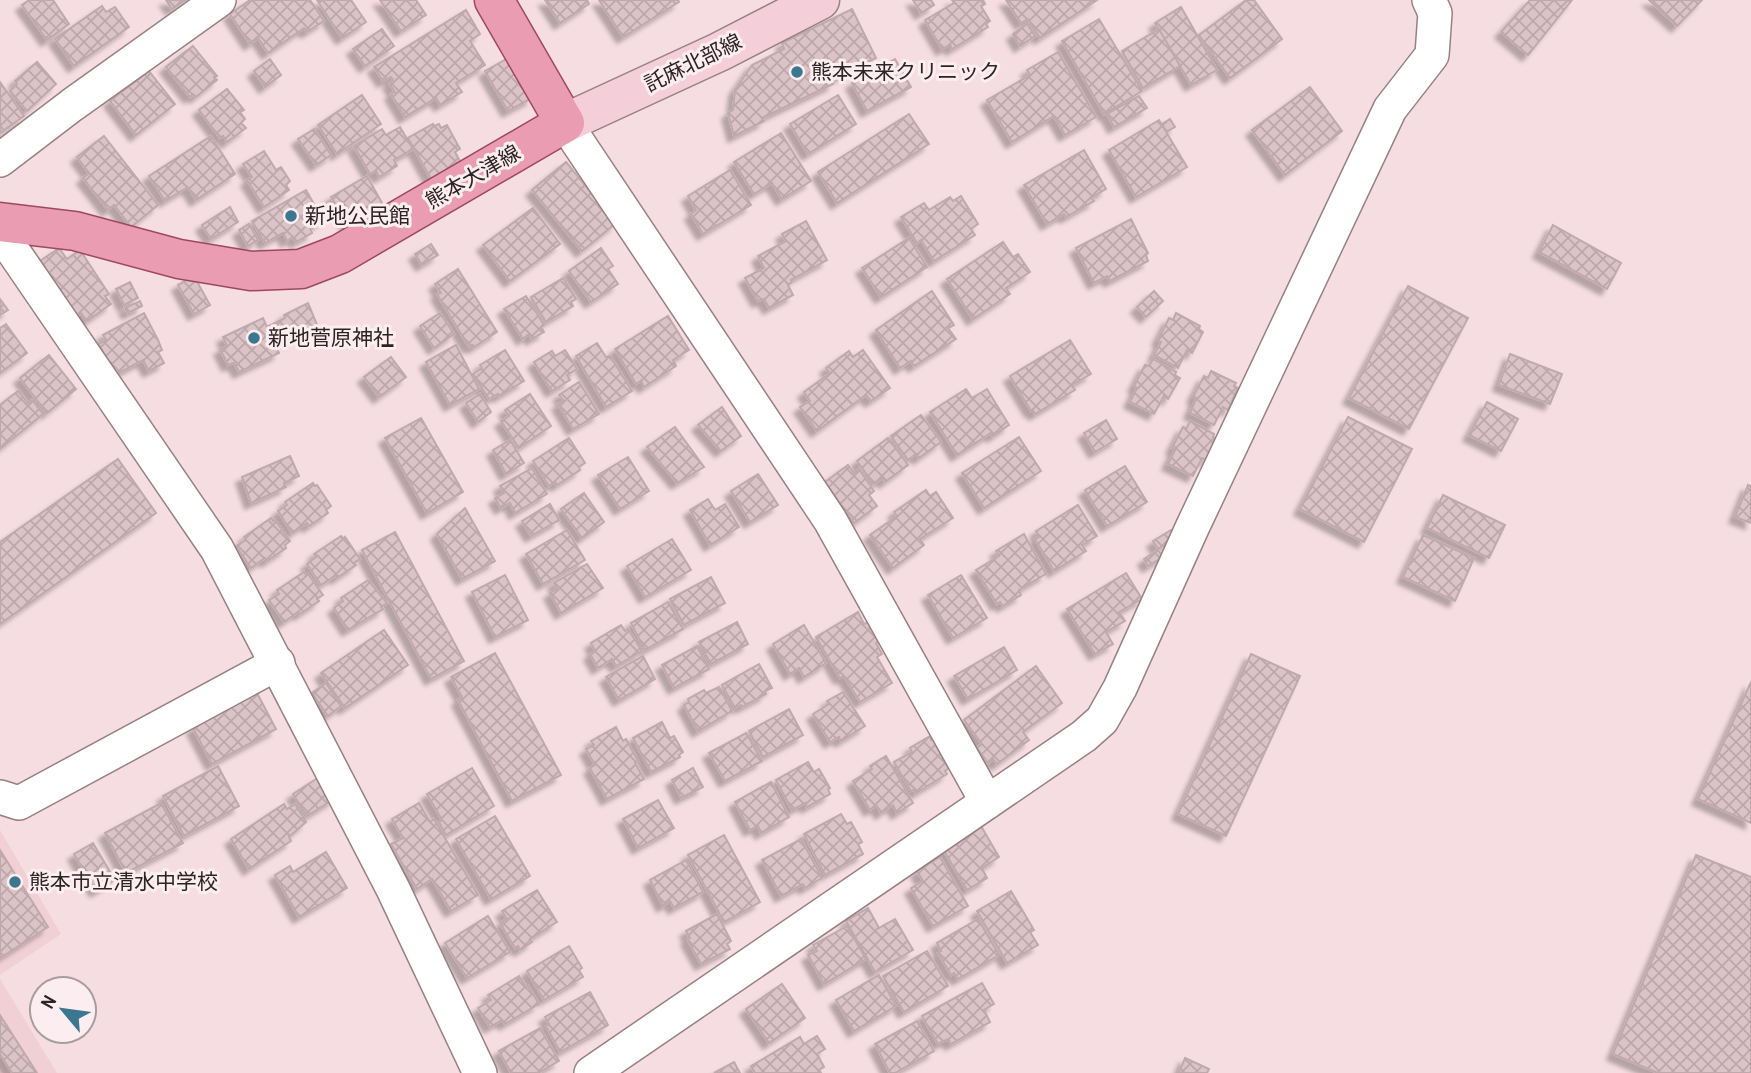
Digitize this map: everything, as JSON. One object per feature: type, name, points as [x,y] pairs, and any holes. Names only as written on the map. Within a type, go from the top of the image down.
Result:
[{"type":"main road","points":[[494,0],[565,123]]},
{"type":"main road","name":"託麻北部線","points":[[565,123],[719,52],[820,0]]},
{"type":"main road","name":"熊本大津線","points":[[0,222],[75,231],[179,259],[251,271],[301,269],[340,254],[565,123]]},
{"type":"street","points":[[0,160],[219,0]]},
{"type":"street","points":[[591,1073],[1084,736],[1102,720],[1120,688],[1192,528],[1390,109],[1432,55],[1435,13],[1429,0]]},
{"type":"street","points":[[565,123],[830,520],[987,802]]},
{"type":"street","points":[[0,232],[217,549],[393,889],[480,1073]]},
{"type":"street","points":[[0,797],[19,803],[278,663]]},
{"type":"shaded area","name":"熊本市立清水中学校","points":[[0,830],[61,934],[0,975]]},
{"type":"shaded area","points":[[0,979],[28,1025],[28,1045],[40,1045],[57,1073],[0,1073]]},
{"type":"building","points":[[29,0],[53,0],[69,24],[47,40],[22,5]]},
{"type":"building","points":[[166,0],[186,0],[172,9]]},
{"type":"building","points":[[250,0],[310,0],[324,21],[307,32],[304,28],[268,53],[258,38],[250,44],[230,14]]},
{"type":"building","points":[[317,0],[351,0],[366,22],[342,38]]},
{"type":"building","points":[[380,0],[416,0],[426,15],[401,31]]},
{"type":"building","points":[[545,0],[587,0],[589,4],[560,23]]},
{"type":"building","points":[[599,0],[678,0],[679,2],[623,37]]},
{"type":"building","points":[[913,0],[931,0],[934,5],[921,13]]},
{"type":"building","points":[[952,0],[983,0],[985,4],[981,6],[990,21],[986,24],[988,27],[952,49],[950,45],[942,49],[925,20],[954,3]]},
{"type":"building","points":[[1006,0],[1097,0],[1040,38],[1028,19],[1021,23]]},
{"type":"building","points":[[1246,0],[1254,0],[1282,39],[1230,78],[1199,35]]},
{"type":"building","points":[[1530,0],[1572,0],[1528,55],[1501,32]]},
{"type":"building","points":[[1649,0],[1702,0],[1677,26]]},
{"type":"building","points":[[102,6],[106,12],[115,7],[129,27],[74,66],[55,39]]},
{"type":"building","points":[[1181,7],[1217,70],[1191,85],[1155,23]]},
{"type":"building","name":"熊本未来クリニック","points":[[852,9],[876,58],[831,80],[833,84],[762,118],[764,121],[734,136],[728,113],[733,110],[735,90],[752,65],[784,49],[782,43]]},
{"type":"building","points":[[466,10],[480,34],[470,41],[485,65],[456,83],[462,92],[440,105],[436,98],[405,117],[391,94],[395,92],[389,83],[393,80],[391,77],[383,81],[374,67]]},
{"type":"building","points":[[1099,19],[1142,91],[1104,114],[1062,41]]},
{"type":"building","points":[[1027,24],[1035,36],[1020,46],[1013,34]]},
{"type":"building","points":[[382,29],[394,46],[365,66],[353,49]]},
{"type":"building","points":[[1159,29],[1180,66],[1143,88],[1122,51]]},
{"type":"building","points":[[193,46],[217,76],[214,77],[217,80],[196,97],[193,94],[190,97],[166,67]]},
{"type":"building","points":[[1058,52],[1096,117],[1065,135],[1054,116],[1012,142],[987,100],[1030,75],[1027,70]]},
{"type":"building","points":[[508,58],[532,98],[508,111],[485,71]]},
{"type":"building","points":[[270,59],[281,75],[265,87],[254,71]]},
{"type":"building","points":[[895,59],[911,87],[867,111],[852,83]]},
{"type":"building","points":[[37,62],[56,84],[27,111],[10,91],[17,84],[15,81]]},
{"type":"building","points":[[149,71],[175,104],[136,135],[110,101]]},
{"type":"building","points":[[0,82],[24,116],[0,133]]},
{"type":"building","points":[[1310,87],[1342,131],[1285,175],[1252,130]]},
{"type":"building","points":[[227,89],[244,110],[240,112],[245,119],[241,123],[246,128],[227,142],[223,136],[220,138],[199,110]]},
{"type":"building","points":[[362,95],[381,124],[337,154],[318,125]]},
{"type":"building","points":[[838,95],[856,124],[808,154],[790,124]]},
{"type":"building","points":[[1139,96],[1147,108],[1114,127],[1107,114]]},
{"type":"building","points":[[909,114],[929,144],[837,203],[818,172]]},
{"type":"building","points":[[1170,119],[1175,127],[1166,132],[1162,124]]},
{"type":"building","points":[[1159,120],[1187,167],[1136,197],[1109,150]]},
{"type":"building","points":[[433,124],[439,124],[441,128],[447,125],[460,149],[455,152],[461,163],[431,179],[408,138]]},
{"type":"building","points":[[400,127],[413,149],[394,160],[397,166],[379,177],[376,171],[370,174],[354,146],[382,129],[386,135]]},
{"type":"building","points":[[314,129],[331,155],[316,165],[298,139]]},
{"type":"building","points":[[781,133],[811,181],[782,199],[772,183],[754,194],[734,162]]},
{"type":"building","points":[[104,136],[158,205],[131,227],[114,205],[108,210],[83,178],[89,173],[77,157]]},
{"type":"building","points":[[211,136],[235,174],[196,200],[188,187],[165,201],[149,176]]},
{"type":"building","points":[[1084,150],[1106,189],[1091,198],[1094,201],[1047,224],[1024,185]]},
{"type":"building","points":[[264,151],[276,170],[281,167],[290,181],[286,185],[289,190],[264,207],[247,180],[252,177],[243,164]]},
{"type":"building","points":[[566,162],[616,223],[582,251],[532,190]]},
{"type":"building","points":[[730,170],[751,205],[703,234],[691,214],[696,210],[688,196]]},
{"type":"building","points":[[367,176],[382,203],[376,207],[380,213],[353,228],[349,222],[347,224],[331,197]]},
{"type":"building","name":"新地公民館","points":[[306,190],[323,220],[310,228],[312,233],[296,242],[293,237],[287,241],[283,233],[265,243],[252,221]]},
{"type":"building","points":[[961,196],[978,224],[971,229],[975,235],[934,261],[921,240],[917,243],[901,217],[924,203],[929,210],[950,197],[953,201]]},
{"type":"building","points":[[230,207],[238,222],[211,239],[202,225]]},
{"type":"building","points":[[533,208],[560,244],[510,281],[483,245]]},
{"type":"building","points":[[1131,219],[1148,253],[1148,261],[1110,281],[1107,276],[1094,283],[1076,248]]},
{"type":"building","points":[[806,221],[827,260],[791,280],[788,285],[793,295],[769,308],[764,299],[758,301],[745,278],[764,268],[758,256],[786,241],[782,234]]},
{"type":"building","points":[[249,224],[258,240],[248,246],[239,230]]},
{"type":"building","points":[[1553,225],[1621,263],[1607,289],[1539,252]]},
{"type":"building","points":[[909,238],[927,267],[881,297],[862,268]]},
{"type":"building","points":[[1003,242],[1013,257],[1018,254],[1030,272],[1006,288],[1010,294],[973,319],[947,279]]},
{"type":"building","points":[[431,244],[438,255],[422,265],[415,254]]},
{"type":"building","points":[[59,248],[67,259],[80,250],[109,294],[105,296],[111,304],[87,321],[81,313],[76,316],[40,261]]},
{"type":"building","points":[[601,248],[613,266],[608,269],[618,284],[591,302],[569,271]]},
{"type":"building","points":[[458,269],[497,332],[474,347],[469,347],[437,294],[441,293],[435,284]]},
{"type":"building","points":[[194,276],[210,305],[194,314],[178,285]]},
{"type":"building","points":[[563,278],[576,299],[571,302],[573,306],[546,322],[531,297]]},
{"type":"building","points":[[130,282],[138,298],[124,305],[116,289]]},
{"type":"building","points":[[1408,286],[1468,318],[1409,429],[1349,398]]},
{"type":"building","points":[[932,291],[954,325],[948,328],[956,339],[914,366],[911,361],[900,368],[876,330]]},
{"type":"building","points":[[1154,291],[1163,301],[1146,317],[1137,307]]},
{"type":"building","points":[[526,296],[544,325],[541,327],[544,332],[532,339],[529,334],[523,339],[504,309]]},
{"type":"building","points":[[0,299],[8,310],[0,315]]},
{"type":"building","points":[[140,301],[142,306],[128,313],[125,308]]},
{"type":"building","name":"新地菅原神社","points":[[308,303],[318,327],[275,343],[279,353],[239,372],[234,363],[228,365],[220,349],[227,346],[223,337],[263,318],[267,327]]},
{"type":"building","points":[[144,313],[162,350],[158,352],[164,363],[149,371],[143,360],[115,375],[99,344],[106,340],[103,335]]},
{"type":"building","points":[[440,313],[454,334],[434,348],[420,326]]},
{"type":"building","points":[[1176,313],[1200,326],[1199,329],[1203,332],[1192,353],[1187,350],[1178,368],[1154,355],[1169,318],[1173,320]]},
{"type":"building","points":[[668,316],[689,350],[673,360],[676,366],[644,387],[641,381],[636,384],[615,349]]},
{"type":"building","points":[[6,324],[27,353],[0,373],[0,328]]},
{"type":"building","points":[[1070,340],[1091,374],[1072,385],[1075,390],[1035,414],[1010,376]]},
{"type":"building","points":[[597,343],[606,357],[610,356],[632,391],[606,407],[576,356]]},
{"type":"building","points":[[456,345],[479,389],[450,405],[426,362]]},
{"type":"building","points":[[505,350],[524,381],[489,399],[473,374],[482,368],[480,365]]},
{"type":"building","points":[[565,350],[577,369],[567,375],[570,380],[552,391],[534,362],[552,351],[555,356]]},
{"type":"building","points":[[863,350],[890,388],[871,401],[866,395],[817,431],[800,407],[810,401],[804,392],[830,373],[826,368],[849,351],[853,357]]},
{"type":"building","points":[[1510,354],[1562,374],[1550,404],[1499,385]]},
{"type":"building","points":[[49,355],[76,389],[47,413],[20,378]]},
{"type":"building","points":[[391,357],[406,377],[379,397],[364,377]]},
{"type":"building","points":[[1153,359],[1176,372],[1175,375],[1180,378],[1168,399],[1164,396],[1154,414],[1130,402],[1137,388],[1134,386],[1145,365],[1149,366]]},
{"type":"building","points":[[1211,371],[1236,383],[1234,386],[1238,388],[1228,410],[1223,407],[1214,425],[1190,413],[1196,399],[1193,397],[1204,376],[1208,378]]},
{"type":"building","points":[[579,382],[599,414],[573,429],[558,404],[564,401],[559,395]]},
{"type":"building","points":[[966,389],[972,398],[987,389],[1009,425],[957,455],[930,412]]},
{"type":"building","points":[[18,391],[28,403],[32,400],[43,414],[0,449],[0,405]]},
{"type":"building","points":[[480,394],[491,412],[478,422],[466,403]]},
{"type":"building","points":[[530,394],[551,426],[519,448],[501,421],[509,416],[505,410]]},
{"type":"building","points":[[1487,402],[1518,419],[1501,451],[1469,435]]},
{"type":"building","points":[[722,407],[741,436],[721,451],[698,425]]},
{"type":"building","points":[[921,415],[941,442],[919,458],[916,454],[908,460],[891,436]]},
{"type":"building","points":[[1348,417],[1412,449],[1364,542],[1300,509]]},
{"type":"building","points":[[421,418],[463,492],[427,513],[385,438]]},
{"type":"building","points":[[1106,420],[1117,439],[1095,452],[1084,433]]},
{"type":"building","points":[[1190,421],[1214,434],[1213,437],[1217,439],[1206,460],[1202,458],[1193,476],[1168,464],[1175,450],[1172,448],[1183,427],[1186,429]]},
{"type":"building","points":[[675,427],[704,467],[677,483],[647,447]]},
{"type":"building","points":[[1019,437],[1041,471],[984,508],[962,473]]},
{"type":"building","points":[[569,438],[585,463],[579,467],[580,470],[557,485],[555,482],[549,486],[533,461]]},
{"type":"building","points":[[888,438],[908,465],[885,482],[882,478],[874,484],[857,461]]},
{"type":"building","points":[[510,440],[524,463],[506,474],[493,450]]},
{"type":"building","points":[[290,456],[299,476],[284,483],[286,487],[251,503],[242,477]]},
{"type":"building","points":[[628,457],[649,491],[620,509],[598,475]]},
{"type":"building","points":[[118,459],[156,513],[0,624],[0,542]]},
{"type":"building","points":[[848,465],[854,473],[859,469],[874,491],[869,495],[877,506],[854,523],[825,482]]},
{"type":"building","points":[[1125,466],[1147,502],[1107,526],[1085,490]]},
{"type":"building","points":[[532,468],[547,494],[515,513],[510,503],[501,508],[495,498],[504,493],[500,486]]},
{"type":"building","points":[[758,474],[778,505],[750,522],[731,491]]},
{"type":"building","points":[[313,483],[331,506],[326,510],[328,513],[309,526],[307,523],[292,533],[278,511],[287,505],[285,502]]},
{"type":"building","points":[[1748,485],[1751,486],[1751,523],[1735,517]]},
{"type":"building","points":[[926,490],[930,496],[936,492],[953,518],[920,539],[924,545],[893,568],[870,535],[897,516],[894,512]]},
{"type":"building","points":[[584,493],[604,522],[582,538],[561,509]]},
{"type":"building","points":[[1443,495],[1505,525],[1489,558],[1427,528]]},
{"type":"building","points":[[708,499],[715,510],[725,504],[739,527],[710,545],[690,510]]},
{"type":"building","points":[[550,504],[559,520],[531,536],[522,521]]},
{"type":"building","points":[[1078,505],[1097,536],[1082,545],[1086,551],[1054,571],[1035,539],[1039,537],[1036,531]]},
{"type":"building","points":[[465,508],[495,561],[462,579],[437,534]]},
{"type":"building","points":[[271,518],[290,541],[285,545],[286,548],[251,568],[236,546]]},
{"type":"building","points":[[567,530],[585,560],[543,584],[526,554]]},
{"type":"building","points":[[1171,530],[1176,537],[1158,549],[1153,541]]},
{"type":"building","points":[[395,532],[464,661],[431,679],[362,550]]},
{"type":"building","points":[[1024,534],[1046,574],[1019,590],[1021,595],[1003,606],[1000,602],[997,604],[976,570],[999,556],[996,551]]},
{"type":"building","points":[[1423,535],[1474,558],[1455,601],[1403,577]]},
{"type":"building","points":[[341,536],[344,539],[345,537],[360,559],[337,578],[336,575],[321,585],[307,564],[316,557],[314,554]]},
{"type":"building","points":[[672,539],[691,570],[645,597],[627,566]]},
{"type":"building","points":[[1158,550],[1163,557],[1148,566],[1144,559]]},
{"type":"building","points":[[587,564],[603,588],[561,613],[550,593],[557,589],[554,583]]},
{"type":"building","points":[[304,572],[323,595],[317,599],[319,601],[284,622],[269,600],[279,594],[277,590]]},
{"type":"building","points":[[1126,573],[1142,599],[1119,612],[1125,621],[1106,632],[1113,644],[1095,654],[1067,609]]},
{"type":"building","points":[[505,575],[528,620],[495,637],[472,592]]},
{"type":"building","points":[[961,575],[987,618],[953,638],[928,595]]},
{"type":"building","points":[[711,577],[725,603],[684,625],[670,599]]},
{"type":"building","points":[[368,580],[387,603],[381,607],[383,609],[348,630],[334,608],[343,601],[341,598]]},
{"type":"building","points":[[668,602],[683,629],[645,650],[631,623]]},
{"type":"building","points":[[858,612],[864,624],[871,620],[883,639],[876,643],[882,654],[877,657],[892,683],[860,702],[844,676],[840,678],[816,637]]},
{"type":"building","points":[[737,622],[748,644],[711,664],[699,642]]},
{"type":"building","points":[[621,625],[625,631],[628,629],[642,651],[616,666],[612,659],[598,668],[590,654],[595,651],[591,643]]},
{"type":"building","points":[[804,625],[826,663],[804,677],[799,668],[790,674],[773,644]]},
{"type":"building","points":[[384,630],[408,665],[345,708],[321,673]]},
{"type":"building","points":[[697,646],[709,669],[674,688],[662,665]]},
{"type":"building","points":[[1004,647],[1017,670],[968,699],[954,676]]},
{"type":"building","points":[[495,653],[561,775],[512,801],[458,700],[462,697],[451,677]]},
{"type":"building","points":[[1251,654],[1300,676],[1226,836],[1178,814]]},
{"type":"building","points":[[643,656],[655,679],[619,700],[606,677]]},
{"type":"building","points":[[759,664],[772,688],[742,707],[741,705],[735,708],[722,685]]},
{"type":"building","points":[[1036,666],[1062,703],[1023,732],[1029,740],[997,764],[993,759],[988,763],[977,748],[982,744],[964,720]]},
{"type":"building","points":[[1751,682],[1751,823],[1698,799]]},
{"type":"building","points":[[326,683],[341,706],[328,716],[312,693]]},
{"type":"building","points":[[719,687],[732,711],[698,731],[684,705],[689,702],[688,699],[704,690],[706,693]]},
{"type":"building","points":[[843,692],[865,726],[841,741],[839,737],[830,742],[813,714],[829,704],[827,701]]},
{"type":"building","points":[[257,693],[276,729],[212,764],[193,728]]},
{"type":"building","points":[[789,709],[803,735],[763,757],[749,731]]},
{"type":"building","points":[[662,722],[670,738],[674,736],[683,752],[680,757],[651,772],[633,738]]},
{"type":"building","points":[[616,727],[638,761],[635,763],[644,779],[607,799],[590,768],[595,765],[586,749],[594,745],[591,741]]},
{"type":"building","points":[[746,733],[762,761],[725,781],[709,753]]},
{"type":"building","points":[[930,736],[931,740],[934,738],[951,767],[945,771],[947,774],[916,793],[911,791],[894,762],[912,752],[910,748]]},
{"type":"building","points":[[886,756],[913,803],[897,813],[893,805],[881,813],[877,806],[870,810],[853,781]]},
{"type":"building","points":[[808,762],[814,772],[819,769],[830,788],[830,794],[807,807],[805,803],[792,810],[776,780]]},
{"type":"building","points":[[218,766],[239,806],[184,836],[163,796]]},
{"type":"building","points":[[472,768],[494,806],[446,835],[439,822],[442,820],[427,794]]},
{"type":"building","points":[[693,768],[703,787],[681,798],[672,780]]},
{"type":"building","points":[[319,777],[334,799],[307,816],[293,794]]},
{"type":"building","points":[[771,782],[789,817],[761,833],[758,826],[750,830],[735,802]]},
{"type":"building","points":[[658,800],[674,828],[638,848],[623,819]]},
{"type":"building","points":[[161,803],[183,843],[126,873],[105,833]]},
{"type":"building","points":[[419,803],[430,822],[434,819],[478,895],[451,911],[432,879],[417,889],[391,844],[403,838],[392,819]]},
{"type":"building","points":[[284,804],[287,809],[295,804],[306,822],[289,837],[291,841],[249,869],[231,839]]},
{"type":"building","points":[[841,814],[847,824],[851,822],[862,842],[858,844],[863,854],[825,875],[804,834]]},
{"type":"building","points":[[495,816],[530,876],[491,899],[456,839]]},
{"type":"building","points":[[981,826],[999,857],[982,868],[987,878],[967,890],[943,849]]},
{"type":"building","points":[[724,835],[760,902],[724,922],[688,855]]},
{"type":"building","points":[[801,839],[822,878],[805,888],[803,884],[781,896],[762,860]]},
{"type":"building","points":[[93,843],[115,880],[96,891],[74,854]]},
{"type":"building","points":[[0,850],[48,927],[0,958]]},
{"type":"building","points":[[326,852],[347,888],[299,917],[275,875],[290,866],[293,872]]},
{"type":"building","points":[[1696,855],[1751,877],[1751,1073],[1658,1073],[1613,1054]]},
{"type":"building","points":[[940,857],[968,906],[933,926],[911,888],[923,881],[917,871]]},
{"type":"building","points":[[686,860],[703,892],[674,908],[670,901],[663,906],[650,880]]},
{"type":"building","points":[[537,890],[557,922],[530,939],[532,942],[520,950],[518,946],[515,948],[500,923],[507,919],[502,911]]},
{"type":"building","points":[[1011,891],[1034,930],[1030,932],[1038,945],[1007,963],[977,911]]},
{"type":"building","points":[[868,908],[879,928],[895,919],[913,950],[875,972],[846,921]]},
{"type":"building","points":[[717,914],[731,941],[727,944],[730,949],[701,964],[687,939],[690,938],[686,931]]},
{"type":"building","points":[[488,916],[510,952],[467,978],[445,943]]},
{"type":"building","points":[[978,919],[999,955],[958,979],[954,973],[951,975],[938,953],[941,951],[937,943]]},
{"type":"building","points":[[847,926],[866,959],[824,984],[808,955],[817,951],[813,945]]},
{"type":"building","points":[[569,946],[582,968],[579,970],[583,977],[544,1000],[527,971]]},
{"type":"building","points":[[927,951],[948,986],[904,1012],[883,976]]},
{"type":"building","points":[[879,975],[896,1006],[854,1031],[836,1000]]},
{"type":"building","points":[[519,976],[539,1004],[505,1024],[502,1020],[490,1027],[478,1008],[491,1000],[488,995]]},
{"type":"building","points":[[982,983],[994,1004],[984,1010],[990,1022],[951,1044],[948,1039],[938,1044],[922,1016]]},
{"type":"building","points":[[782,984],[805,1018],[769,1043],[746,1009]]},
{"type":"building","points":[[590,992],[608,1025],[560,1052],[546,1026],[549,1024],[545,1017]]},
{"type":"building","points":[[0,1015],[37,1073],[12,1073],[0,1054]]},
{"type":"building","points":[[917,1021],[934,1051],[895,1073],[890,1073],[875,1044]]},
{"type":"building","points":[[540,1028],[559,1061],[538,1073],[511,1073],[499,1051]]},
{"type":"building","points":[[817,1036],[825,1049],[817,1054],[824,1067],[819,1070],[821,1073],[755,1073],[751,1066],[800,1037],[804,1044]]},
{"type":"building","points":[[1185,1058],[1209,1069],[1207,1073],[1179,1073]]},
{"type":"building","points":[[734,1062],[740,1073],[714,1073]]},
{"type":"place","name":"熊本未来クリニック","points":[[797,72]]},
{"type":"place","name":"新地公民館","points":[[291,216]]},
{"type":"place","name":"新地菅原神社","points":[[254,338]]},
{"type":"place","name":"熊本市立清水中学校","points":[[15,882]]}]
